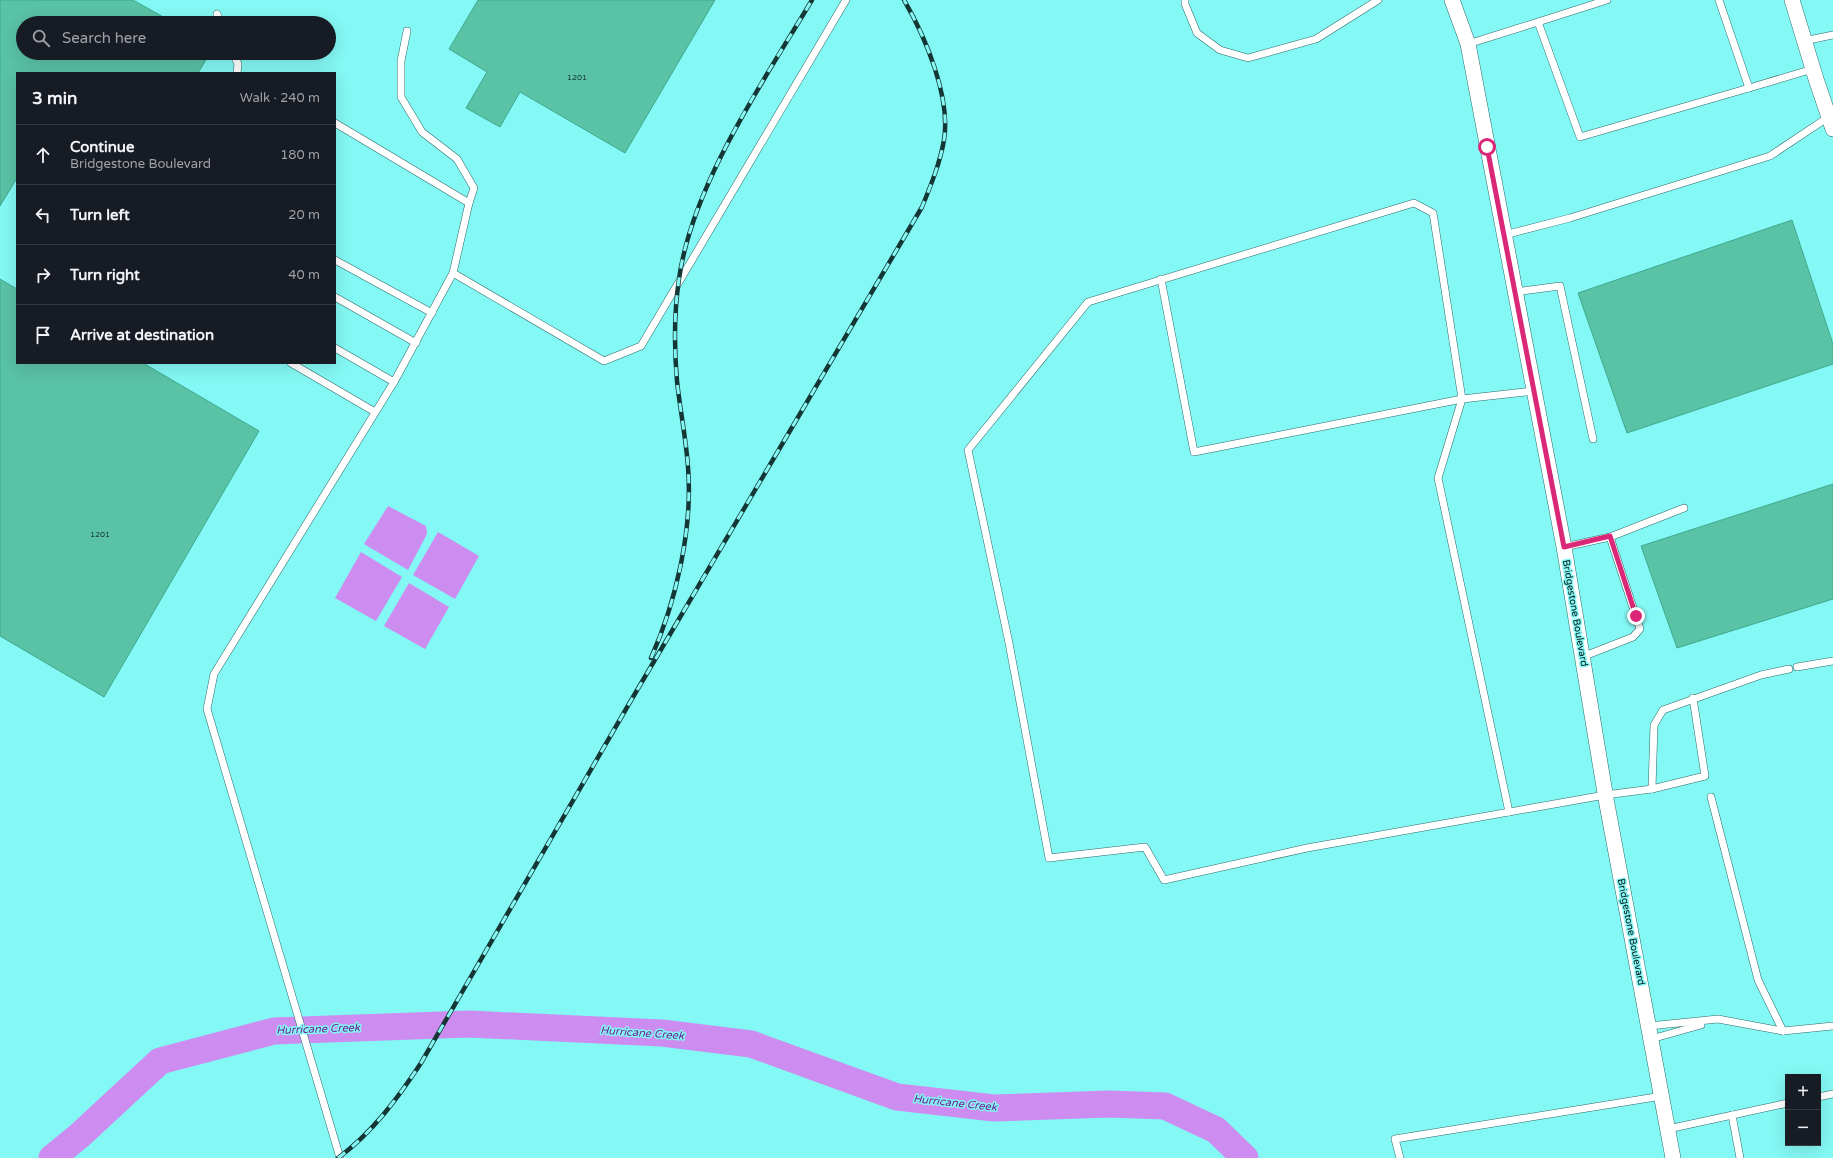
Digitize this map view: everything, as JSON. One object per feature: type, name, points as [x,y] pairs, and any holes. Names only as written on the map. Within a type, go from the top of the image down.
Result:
[{"type":"street","name":"Bridgestone Boulevard","points":[[1452,0],[1468,44],[1564,547],[1605,795],[1673,1158]]},
{"type":"street","points":[[1792,0],[1813,69],[1831,120]]},
{"type":"lane","points":[[454,273],[604,361],[641,346],[846,0]]},
{"type":"lane","points":[[1185,0],[1185,4],[1197,33],[1220,50],[1248,58],[1316,39],[1378,0]]},
{"type":"lane","points":[[1468,44],[1607,0]]},
{"type":"lane","points":[[1719,0],[1749,88]]},
{"type":"lane","points":[[1538,22],[1580,137],[1813,69]]},
{"type":"lane","points":[[340,1158],[207,708],[214,674],[394,382],[454,273],[469,203],[474,188],[457,159],[422,132],[401,97],[401,61],[407,31]]},
{"type":"lane","points":[[1804,40],[1833,35]]},
{"type":"lane","points":[[236,60],[238,64],[237,72]]},
{"type":"lane","points":[[1504,235],[1570,218],[1770,156],[1831,120]]},
{"type":"lane","points":[[336,124],[469,203]]},
{"type":"lane","points":[[1509,812],[1438,478],[1462,399],[1433,213],[1414,203],[1088,302],[968,450],[1009,643],[1049,858],[1145,847],[1164,880],[1307,848],[1605,795],[1652,789],[1705,776],[1693,698]]},
{"type":"lane","points":[[336,261],[432,313]]},
{"type":"lane","points":[[1161,280],[1194,452],[1462,399],[1534,391]]},
{"type":"lane","points":[[1515,292],[1560,286],[1593,439]]},
{"type":"lane","points":[[336,298],[416,343]]},
{"type":"lane","points":[[336,349],[394,382]]},
{"type":"lane","points":[[293,364],[375,412]]},
{"type":"lane","points":[[1564,547],[1610,536],[1684,508]]},
{"type":"lane","points":[[1582,657],[1633,637],[1640,629],[1610,536]]},
{"type":"lane","points":[[1797,667],[1833,661]]},
{"type":"lane","points":[[1652,789],[1654,725],[1663,710],[1693,698],[1761,675],[1789,669]]},
{"type":"lane","points":[[1711,797],[1758,980],[1782,1031]]},
{"type":"lane","points":[[1650,1033],[1718,1020],[1782,1031],[1833,1026]]},
{"type":"lane","points":[[1650,1033],[1718,1020]]},
{"type":"lane","points":[[1821,1096],[1833,1094]]},
{"type":"lane","points":[[1400,1158],[1395,1139],[1662,1096]]},
{"type":"lane","points":[[1668,1129],[1785,1104]]},
{"type":"lane","points":[[1732,1115],[1740,1158]]},
{"type":"shaded area","points":[[388,506],[426,526],[427,534],[408,570],[364,544]]},
{"type":"shaded area","points":[[438,532],[479,556],[455,599],[413,575]]},
{"type":"shaded area","points":[[361,552],[402,577],[376,621],[335,598]]},
{"type":"shaded area","points":[[409,583],[449,607],[425,649],[384,626]]},
{"type":"building","points":[[0,0],[133,0],[162,16],[16,16],[16,60],[206,60],[199,72],[16,72],[16,180],[0,206]]},
{"type":"building","points":[[478,0],[715,0],[625,153],[520,92],[500,127],[466,108],[487,72],[449,49]]},
{"type":"building","points":[[1792,220],[1833,344],[1833,364],[1627,433],[1578,293]]},
{"type":"building","points":[[0,279],[16,288],[16,364],[145,364],[259,431],[104,697],[0,636]]},
{"type":"building","points":[[1833,484],[1833,599],[1677,648],[1641,546]]},
{"type":"waterway","name":"Hurricane Creek","points":[[52,1158],[79,1136],[160,1061],[274,1031],[469,1024],[662,1033],[751,1044],[897,1097],[994,1108],[1109,1104],[1165,1106],[1216,1130],[1245,1158]]},
{"type":"railway","points":[[651,658],[660,636],[675,589],[681,565],[688,515],[688,467],[675,356],[675,317],[677,292],[686,243],[698,207],[732,135],[812,0]]},
{"type":"railway","points":[[338,1158],[362,1138],[384,1114],[421,1063],[633,697],[922,207],[935,174],[944,140],[944,105],[940,86],[928,49],[904,0]]},
{"type":"route","points":[[1487,147],[1564,547],[1610,536],[1636,616]]}]
